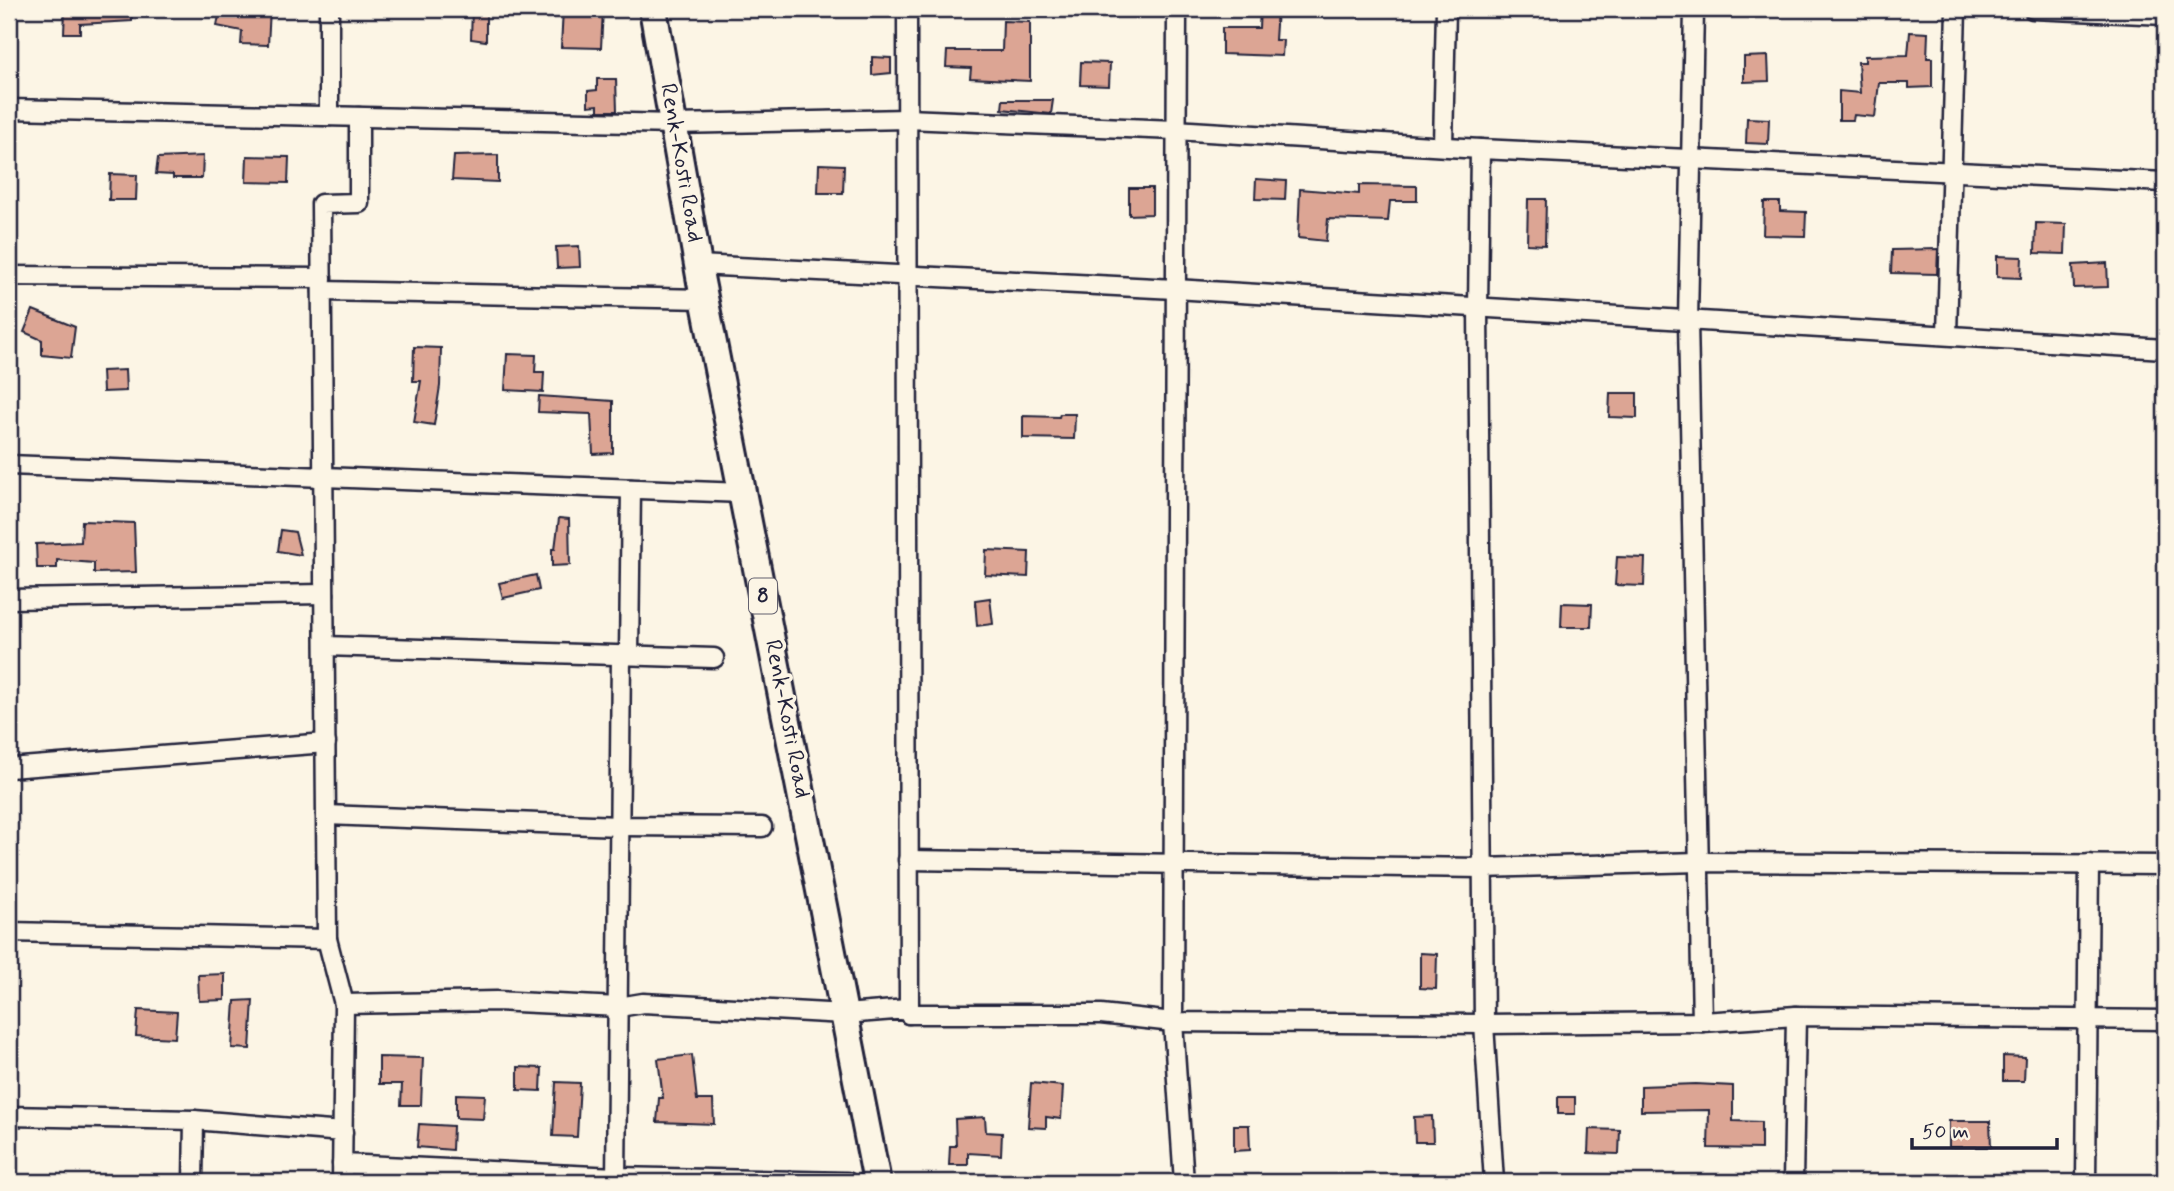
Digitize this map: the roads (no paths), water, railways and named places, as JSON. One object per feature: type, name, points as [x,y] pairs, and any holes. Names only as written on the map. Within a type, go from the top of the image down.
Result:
[{"type":"main road","name":"Renk-Kosti Road","points":[[653,9],[698,265],[877,1182]]},
{"type":"street","points":[[328,116],[329,9]]},
{"type":"street","points":[[907,9],[909,1014]]},
{"type":"street","points":[[1177,9],[1173,1022],[1184,1182]]},
{"type":"street","points":[[1443,145],[1446,9]]},
{"type":"street","points":[[1695,9],[1688,321],[1702,1022]]},
{"type":"street","points":[[1947,335],[1956,9]]},
{"type":"street","points":[[2033,9],[2165,15]]},
{"type":"street","points":[[9,109],[674,124],[907,119],[1175,130],[1480,149],[2165,181]]},
{"type":"street","points":[[342,1182],[344,1004],[327,939],[321,204],[359,203],[359,117]]},
{"type":"street","points":[[1480,149],[1478,309],[1484,1024],[1494,1182]]},
{"type":"street","points":[[698,265],[1175,289],[2165,349]]},
{"type":"street","points":[[9,276],[322,284],[705,299]]},
{"type":"street","points":[[9,465],[743,493]]},
{"type":"street","points":[[616,1180],[620,826],[631,489]]},
{"type":"street","points":[[9,599],[324,594]]},
{"type":"street","points":[[325,646],[714,658]]},
{"type":"street","points":[[9,768],[326,743]]},
{"type":"street","points":[[326,816],[620,826],[762,827]]},
{"type":"street","points":[[908,860],[1482,868],[1699,862],[2165,865]]},
{"type":"street","points":[[2086,1182],[2090,863]]},
{"type":"street","points":[[9,932],[327,939]]},
{"type":"street","points":[[344,1004],[496,1001],[618,1007],[643,1003],[845,1014],[907,1009],[909,1014]]},
{"type":"street","points":[[909,1014],[1101,1014],[1173,1022],[1484,1024],[1702,1022],[1796,1016],[2165,1020]]},
{"type":"street","points":[[1793,1182],[1796,1016]]},
{"type":"street","points":[[9,1116],[194,1120],[343,1132]]},
{"type":"street","points":[[192,1182],[194,1120]]},
{"type":"street","points":[[342,1164],[616,1180],[847,1182]]}]
